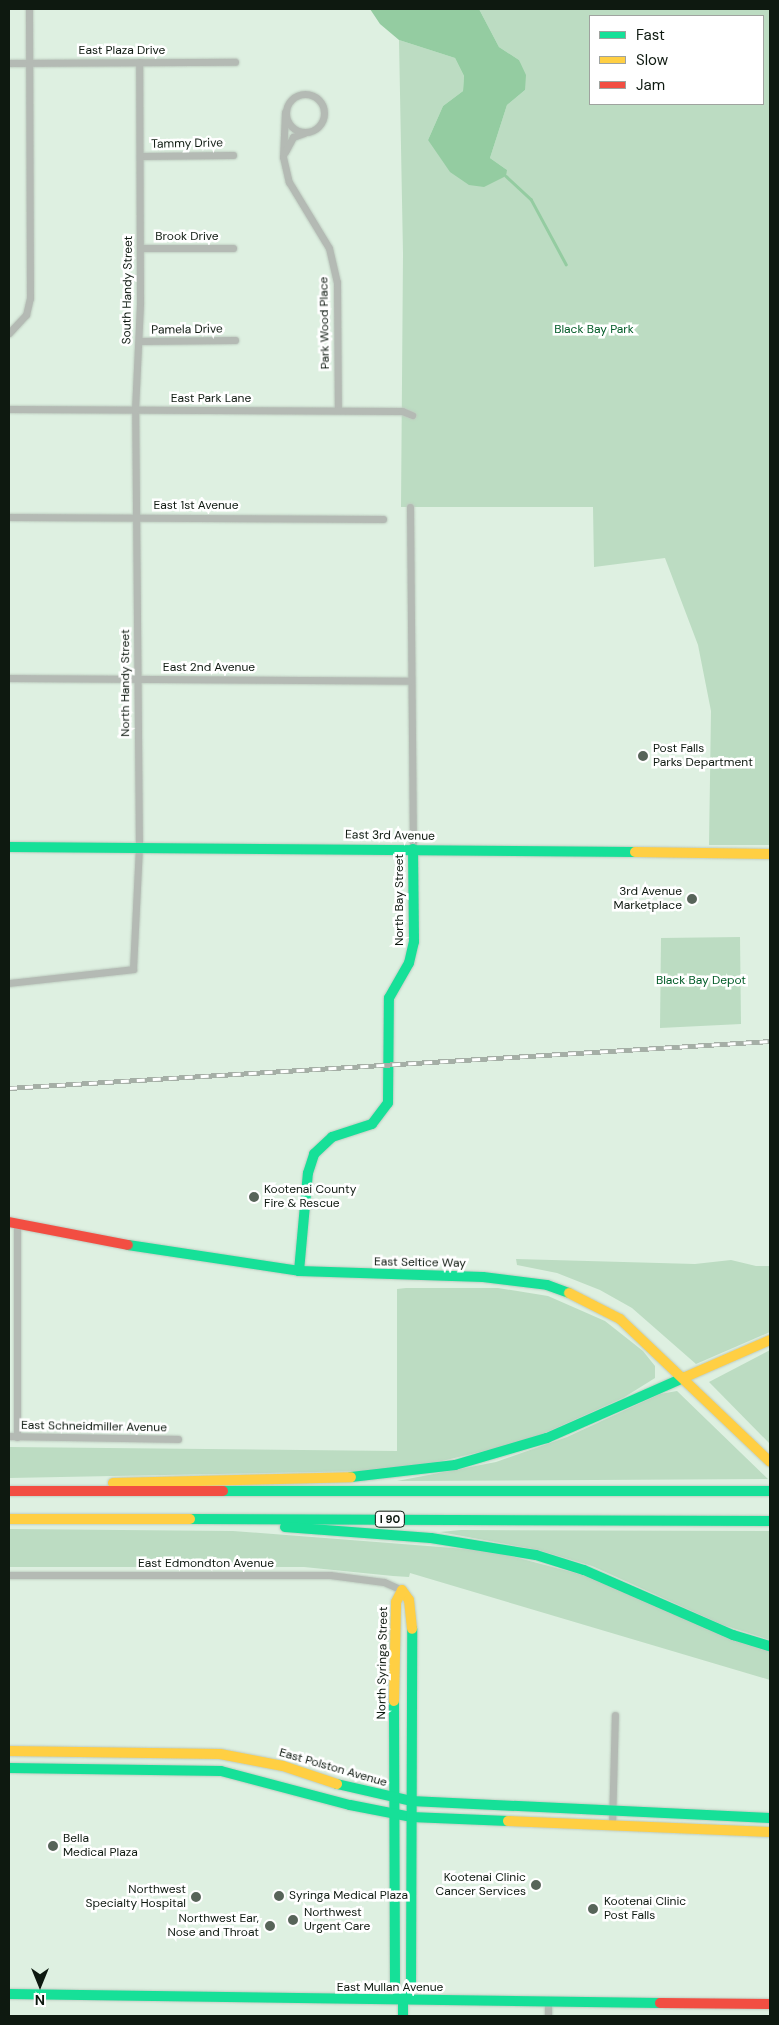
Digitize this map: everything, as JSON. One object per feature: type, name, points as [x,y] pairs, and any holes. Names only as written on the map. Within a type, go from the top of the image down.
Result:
[{"type":"main road","name":"East 3rd Avenue","points":[[9,847],[413,849],[770,854]]},
{"type":"main road","name":"North Bay Street","points":[[299,1270],[308,1173],[314,1154],[332,1137],[372,1124],[382,1115],[388,1103],[389,998],[391,990],[409,963],[414,942],[413,849]]},
{"type":"main road","name":"East Seltice Way","points":[[13,1223],[175,1254],[299,1270],[482,1277],[547,1285],[589,1301],[620,1319],[770,1462]]},
{"type":"main road","points":[[9,1490],[132,1482],[365,1477],[425,1471],[526,1446],[651,1390],[770,1340]]},
{"type":"main road","points":[[9,1490],[770,1491]]},
{"type":"main road","name":"I 90","points":[[9,1519],[770,1521]]},
{"type":"main road","points":[[177,1519],[431,1538],[511,1549],[584,1570],[733,1634],[770,1646]]},
{"type":"main road","name":"North Syringa Street","points":[[403,2000],[411,1988],[412,1616],[409,1600],[402,1590],[396,1602],[394,1616],[393,1798],[395,1988],[403,2000],[403,2016]]},
{"type":"main road","name":"East Polston Avenue","points":[[9,1751],[220,1754],[283,1766],[350,1788],[411,1801],[770,1818]]},
{"type":"main road","points":[[9,1768],[221,1771],[411,1817],[770,1832]]},
{"type":"main road","name":"East Mullan Avenue","points":[[9,1994],[548,2003],[770,2004]]},
{"type":"street","points":[[9,333],[26,315],[30,298],[29,9]]},
{"type":"street","name":"South Handy Street","points":[[136,517],[135,410],[139,341],[140,248],[139,62]]},
{"type":"street","name":"East Plaza Drive","points":[[9,63],[235,62]]},
{"type":"street","points":[[283,157],[290,141],[317,127],[324,116],[318,99],[307,93],[294,96],[285,112],[293,129],[306,132]]},
{"type":"street","name":"Park Wood Place","points":[[285,112],[283,157],[289,182],[324,240],[334,264],[338,290],[338,410]]},
{"type":"street","name":"Tammy Drive","points":[[140,156],[233,155]]},
{"type":"street","name":"Brook Drive","points":[[140,248],[234,248]]},
{"type":"street","name":"Pamela Drive","points":[[139,341],[235,340]]},
{"type":"street","name":"East Park Lane","points":[[9,409],[402,411],[412,416]]},
{"type":"street","name":"North Bay Street","points":[[410,507],[410,681],[413,849]]},
{"type":"street","name":"East 1st Avenue","points":[[9,517],[383,519]]},
{"type":"street","name":"North Handy Street","points":[[9,983],[133,969],[139,848],[136,517]]},
{"type":"street","name":"East 2nd Avenue","points":[[9,678],[410,681]]},
{"type":"street","points":[[13,1223],[17,1437]]},
{"type":"street","name":"East Schneidmiller Avenue","points":[[9,1436],[178,1439]]},
{"type":"street","name":"East Edmondton Avenue","points":[[9,1575],[330,1575],[384,1582],[402,1590]]},
{"type":"street","points":[[612,1826],[615,1715]]},
{"type":"street","points":[[548,2003],[548,2016]]},
{"type":"green space","name":"Black Bay Park","points":[[479,9],[770,9],[770,845],[709,845],[711,711],[698,645],[665,558],[594,567],[593,507],[401,507],[403,254],[399,40],[455,58],[464,76],[463,91],[443,106],[428,140],[507,170],[490,158],[507,105],[525,90],[519,60],[499,47]]},
{"type":"green space","name":"Black Bay Depot","points":[[740,937],[741,1024],[660,1028],[661,938]]},
{"type":"green space","points":[[516,1259],[695,1264],[731,1260],[756,1266],[770,1266],[770,1332],[696,1364],[632,1308],[600,1290],[557,1273],[517,1265]]},
{"type":"green space","points":[[498,1288],[548,1296],[605,1321],[643,1351],[655,1366],[655,1378],[623,1398],[527,1441],[429,1464],[367,1471],[9,1478],[9,1447],[397,1451],[397,1289]]},
{"type":"green space","points":[[770,1350],[770,1444],[709,1382]]},
{"type":"green space","points":[[677,1391],[768,1479],[397,1481],[496,1462],[567,1437],[660,1394]]},
{"type":"green space","points":[[9,1529],[233,1531],[492,1551],[583,1575],[737,1641],[770,1652],[770,1680],[410,1573],[409,1577],[304,1567],[9,1567]]},
{"type":"green space","points":[[461,1530],[770,1531],[770,1640],[723,1625],[592,1566],[538,1550],[440,1532]]},
{"type":"shaded area","points":[[370,9],[479,9],[499,47],[519,60],[526,75],[525,90],[507,105],[490,158],[507,170],[506,176],[484,187],[469,185],[450,172],[428,140],[443,106],[463,91],[464,76],[455,58],[399,40],[380,24]]},
{"type":"waterway","points":[[506,176],[531,199],[566,264]]},
{"type":"railway","points":[[9,1088],[770,1041]]},
{"type":"traffic: fast","points":[[9,847],[635,852]]},
{"type":"traffic: fast","points":[[299,1271],[308,1173],[314,1154],[332,1137],[372,1124],[388,1103],[389,998],[409,963],[414,942],[413,849]]},
{"type":"traffic: fast","points":[[128,1245],[299,1271],[483,1277],[547,1285],[569,1293]]},
{"type":"traffic: fast","points":[[351,1477],[455,1465],[547,1438],[683,1378]]},
{"type":"traffic: fast","points":[[223,1491],[770,1491]]},
{"type":"traffic: fast","points":[[190,1519],[770,1521]]},
{"type":"traffic: fast","points":[[285,1527],[431,1538],[536,1555],[584,1570],[733,1635],[770,1646]]},
{"type":"traffic: fast","points":[[403,2000],[411,1988],[412,1629]]},
{"type":"traffic: fast","points":[[394,1701],[395,1989],[403,2000],[403,2016]]},
{"type":"traffic: fast","points":[[9,1768],[221,1771],[350,1805],[411,1817],[508,1821]]},
{"type":"traffic: fast","points":[[337,1784],[411,1801],[770,1818]]},
{"type":"traffic: fast","points":[[9,1994],[660,2003]]},
{"type":"traffic: slow","points":[[635,852],[770,854]]},
{"type":"traffic: slow","points":[[569,1293],[620,1319],[770,1462]]},
{"type":"traffic: slow","points":[[683,1378],[770,1340]]},
{"type":"traffic: slow","points":[[113,1483],[351,1477]]},
{"type":"traffic: slow","points":[[9,1519],[190,1519]]},
{"type":"traffic: slow","points":[[394,1701],[396,1602],[402,1590],[409,1600],[412,1629]]},
{"type":"traffic: slow","points":[[9,1751],[220,1754],[283,1766],[337,1784]]},
{"type":"traffic: slow","points":[[508,1821],[770,1832]]},
{"type":"traffic: jam","points":[[9,1222],[128,1245]]},
{"type":"traffic: jam","points":[[9,1491],[223,1491]]},
{"type":"traffic: jam","points":[[660,2003],[770,2004]]},
{"type":"place","name":"Post Falls Parks Department","points":[[643,756]]},
{"type":"place","name":"3rd Avenue Marketplace","points":[[692,899]]},
{"type":"place","name":"Kootenai County Fire & Rescue","points":[[254,1197]]},
{"type":"place","name":"Bella Medical Plaza","points":[[53,1846]]},
{"type":"place","name":"Kootenai Clinic Cancer Services","points":[[536,1885]]},
{"type":"place","name":"Syringa Medical Plaza","points":[[279,1896]]},
{"type":"place","name":"Northwest Specialty Hospital","points":[[196,1897]]},
{"type":"place","name":"Kootenai Clinic Post Falls","points":[[593,1909]]},
{"type":"place","name":"Northwest Urgent Care","points":[[293,1920]]},
{"type":"place","name":"Northwest Ear, Nose and Throat","points":[[270,1926]]}]
